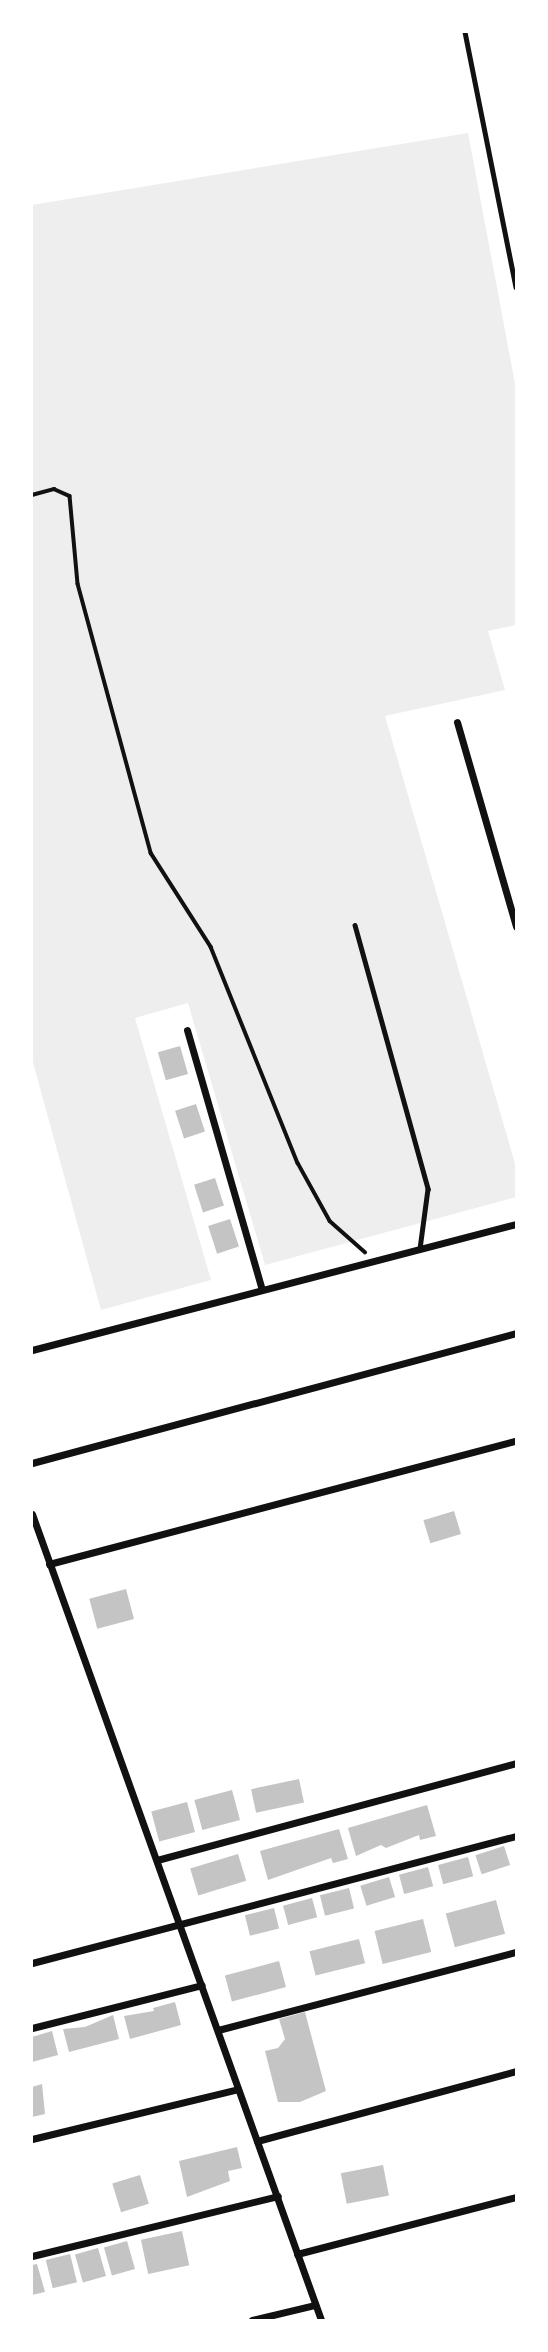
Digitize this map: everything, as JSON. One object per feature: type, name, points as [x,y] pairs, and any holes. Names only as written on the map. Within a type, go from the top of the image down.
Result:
[{"type":"street","points":[[457,722],[516,927]]},
{"type":"street","points":[[187,1030],[262,1289]]},
{"type":"street","points":[[32,1350],[516,1224]]},
{"type":"street","points":[[32,1463],[516,1333]]},
{"type":"street","points":[[49,1564],[516,1441]]},
{"type":"street","points":[[32,1517],[321,2320]]},
{"type":"street","points":[[157,1860],[516,1763]]},
{"type":"street","points":[[32,1963],[516,1836]]},
{"type":"street","points":[[218,2030],[516,1952]]},
{"type":"street","points":[[32,2028],[202,1985]]},
{"type":"street","points":[[257,2141],[516,2071]]},
{"type":"street","points":[[32,2139],[238,2089]]},
{"type":"street","points":[[32,2256],[278,2196]]},
{"type":"street","points":[[297,2254],[516,2196]]},
{"type":"street","points":[[252,2320],[315,2305]]},
{"type":"lane","points":[[466,32],[516,286]]},
{"type":"lane","points":[[355,925],[428,1189],[420,1250]]},
{"type":"path","points":[[32,495],[54,489],[70,496],[78,584],[151,853],[211,947],[298,1163],[317,1198],[330,1221],[353,1244],[379,1261]]},
{"type":"shaded area","points":[[468,133],[516,389],[516,625],[488,631],[505,690],[385,716],[516,1167],[516,1197],[265,1265],[188,1003],[135,1018],[211,1280],[101,1310],[32,1059],[32,205]]},
{"type":"building","points":[[180,1046],[188,1074],[166,1080],[158,1052]]},
{"type":"building","points":[[196,1104],[205,1132],[184,1138],[175,1111]]},
{"type":"building","points":[[215,1178],[224,1206],[203,1212],[194,1185]]},
{"type":"building","points":[[230,1219],[239,1247],[217,1254],[208,1226]]},
{"type":"building","points":[[454,1511],[461,1534],[430,1543],[423,1520]]},
{"type":"building","points":[[126,1589],[134,1619],[97,1629],[89,1599]]},
{"type":"building","points":[[299,1779],[304,1802],[256,1813],[251,1789]]},
{"type":"building","points":[[232,1790],[240,1820],[202,1830],[194,1800]]},
{"type":"building","points":[[187,1802],[195,1832],[159,1842],[151,1812]]},
{"type":"building","points":[[427,1805],[436,1836],[420,1840],[419,1835],[386,1848],[381,1845],[356,1856],[348,1828]]},
{"type":"building","points":[[339,1829],[348,1859],[333,1863],[331,1858],[268,1880],[260,1851]]},
{"type":"building","points":[[504,1846],[510,1865],[482,1874],[475,1855]]},
{"type":"building","points":[[238,1854],[246,1881],[198,1895],[190,1869]]},
{"type":"building","points":[[468,1857],[473,1876],[443,1884],[438,1865]]},
{"type":"building","points":[[428,1867],[433,1886],[404,1894],[399,1875]]},
{"type":"building","points":[[389,1877],[395,1897],[366,1906],[360,1886]]},
{"type":"building","points":[[349,1888],[354,1908],[325,1916],[320,1895]]},
{"type":"building","points":[[312,1898],[317,1917],[288,1925],[283,1906]]},
{"type":"building","points":[[496,1900],[505,1934],[455,1947],[446,1913]]},
{"type":"building","points":[[274,1908],[279,1928],[250,1936],[245,1915]]},
{"type":"building","points":[[423,1919],[431,1952],[383,1964],[374,1931]]},
{"type":"building","points":[[359,1939],[365,1963],[316,1976],[310,1951]]},
{"type":"building","points":[[279,1961],[286,1987],[232,2002],[225,1975]]},
{"type":"building","points":[[175,2002],[181,2025],[130,2039],[124,2016],[154,2011],[153,2008]]},
{"type":"building","points":[[305,2012],[326,2091],[300,2102],[278,2102],[265,2051],[278,2048],[285,2039],[279,2019]]},
{"type":"building","points":[[113,2015],[119,2039],[69,2052],[63,2029],[85,2027]]},
{"type":"building","points":[[52,2031],[58,2055],[32,2062],[32,2037]]},
{"type":"building","points":[[42,2084],[45,2114],[32,2117],[32,2087]]},
{"type":"building","points":[[237,2147],[242,2168],[228,2171],[230,2181],[187,2197],[179,2161]]},
{"type":"building","points":[[383,2165],[389,2195],[347,2204],[341,2173]]},
{"type":"building","points":[[140,2175],[149,2204],[121,2212],[112,2183]]},
{"type":"building","points":[[182,2231],[189,2265],[148,2274],[141,2240]]},
{"type":"building","points":[[127,2241],[135,2269],[112,2275],[104,2248]]},
{"type":"building","points":[[98,2248],[106,2276],[83,2282],[75,2255]]},
{"type":"building","points":[[70,2254],[77,2282],[53,2288],[46,2260]]},
{"type":"building","points":[[37,2264],[45,2292],[32,2295],[32,2265]]}]
